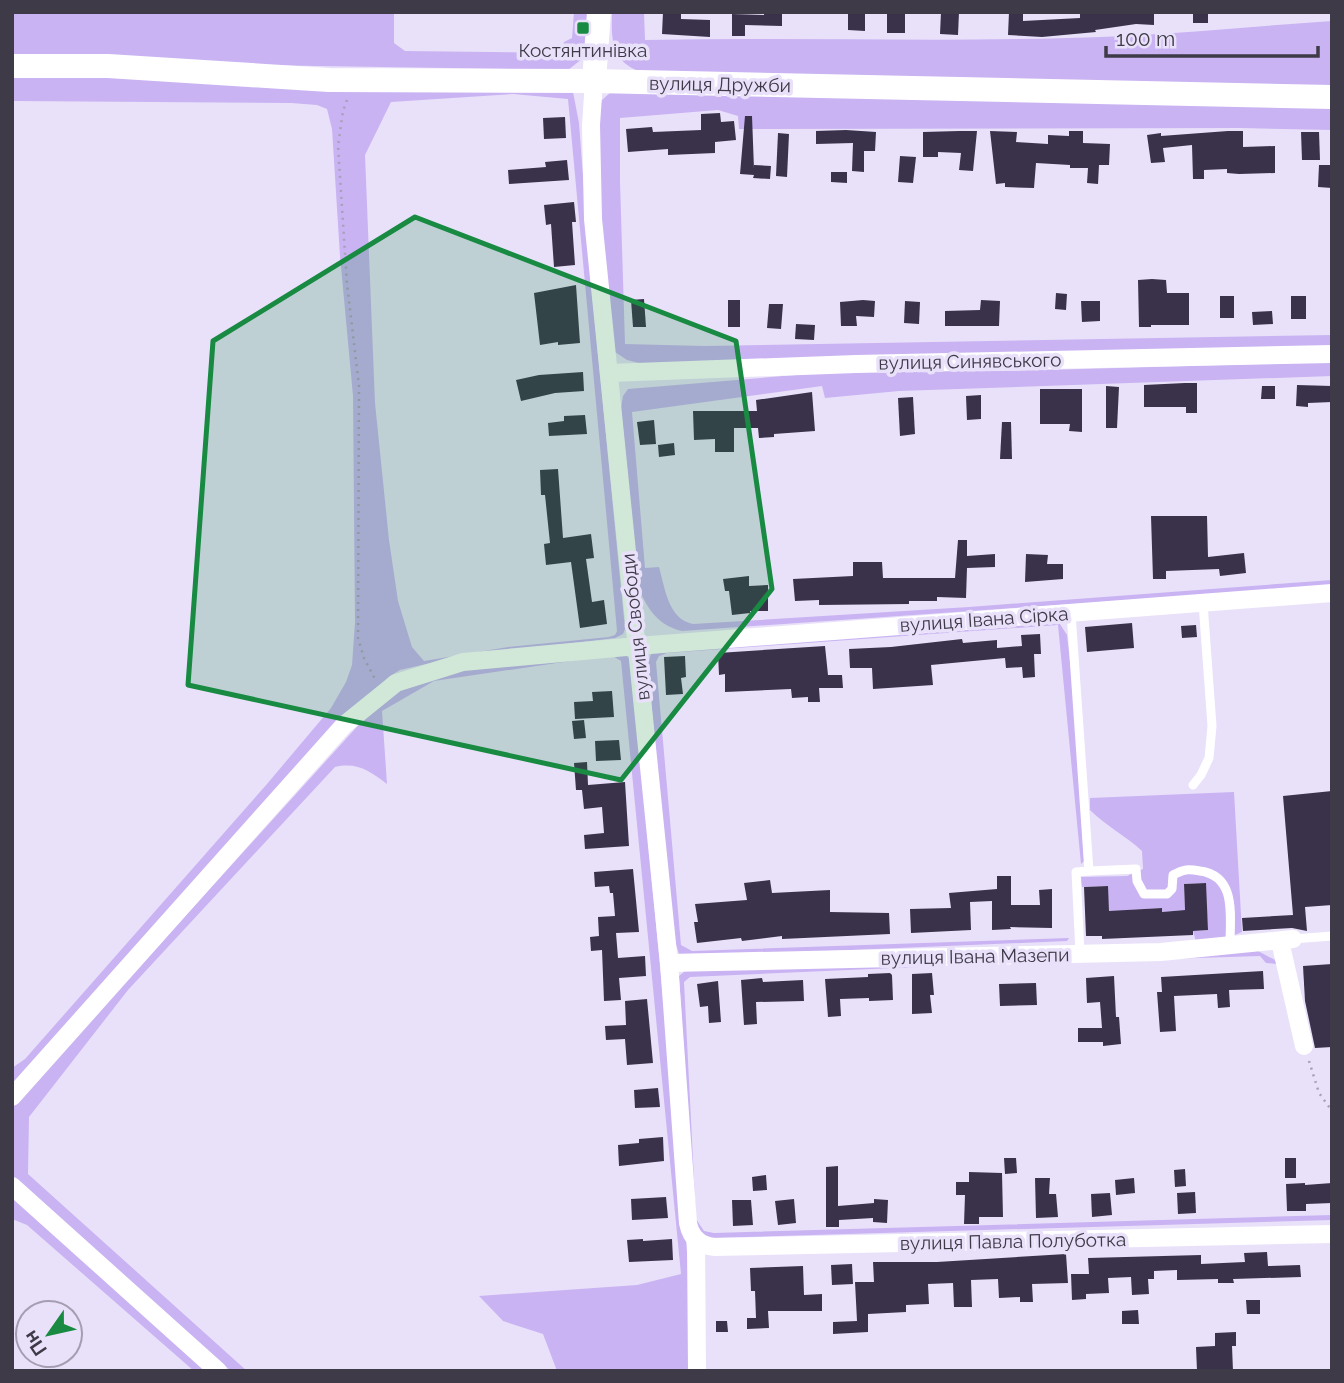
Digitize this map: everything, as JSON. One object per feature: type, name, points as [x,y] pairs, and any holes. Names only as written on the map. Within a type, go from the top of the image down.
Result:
[{"type":"street","name":"вулиця Свободи","points":[[599,12],[591,125],[593,219],[669,963],[688,1223],[696,1239],[697,1371]]},
{"type":"street","name":"вулиця Дружби","points":[[12,66],[108,66],[356,80],[594,81],[1332,97]]},
{"type":"street","name":"вулиця Синявського","points":[[609,373],[856,364],[1332,354]]},
{"type":"street","name":"вулиця Івана Сірка","points":[[12,1097],[344,725],[396,683],[463,662],[637,646],[1332,593]]},
{"type":"street","name":"вулиця Івана Мазепи","points":[[669,963],[1161,951],[1286,940]]},
{"type":"street","points":[[1286,940],[1304,1046]]},
{"type":"street","points":[[12,1186],[218,1371]]},
{"type":"street","name":"вулиця Павла Полуботка","points":[[696,1239],[702,1244],[715,1247],[1332,1234]]},
{"type":"lane","points":[[1193,785],[1209,758],[1212,726],[1203,603]]},
{"type":"lane","points":[[1071,613],[1089,871]]},
{"type":"lane","points":[[1080,953],[1076,872],[1089,871],[1136,869],[1137,881],[1144,894],[1153,895],[1167,894],[1172,889],[1173,875],[1184,869],[1212,873],[1221,880],[1228,893],[1230,945]]},
{"type":"lane","points":[[1286,940],[1332,936]]},
{"type":"path","points":[[356,80],[342,111],[338,146],[347,284],[359,386],[358,638],[379,696]]},
{"type":"path","points":[[1304,1046],[1319,1093],[1332,1111]]},
{"type":"highlighted area","points":[[415,217],[736,341],[772,589],[621,780],[188,685],[213,341]]},
{"type":"shaded area","points":[[394,12],[394,43],[405,51],[561,53],[564,42],[572,38],[574,12],[597,12],[587,55],[568,70],[12,61],[12,14]]},
{"type":"shaded area","points":[[612,12],[644,12],[645,40],[1068,38],[1332,21],[1332,88],[643,73],[619,57],[613,42]]},
{"type":"shaded area","points":[[12,74],[573,92],[579,123],[591,283],[625,629],[623,634],[615,638],[490,653],[426,664],[400,670],[390,676],[364,700],[12,1089],[12,1068],[25,1059],[331,708],[352,665],[355,622],[353,396],[332,129],[327,109],[317,105],[291,103],[12,101]],"holes":[[[513,94],[568,99],[617,631],[609,637],[508,647],[424,661],[412,647],[398,601],[389,540],[375,403],[365,155],[391,102]]]},
{"type":"shaded area","points":[[612,91],[1332,102],[1332,130],[739,129],[738,116],[718,110],[620,118],[625,344],[705,346],[1332,335],[1332,349],[643,364],[627,360],[615,352],[601,229],[599,109],[602,100]]},
{"type":"shaded area","points":[[1332,362],[1332,376],[899,391],[825,398],[822,386],[632,412],[645,568],[659,567],[673,609],[678,616],[693,624],[1332,580],[1332,586],[682,631],[674,629],[655,616],[639,589],[621,408],[623,396],[628,389],[832,372],[1007,371]]},
{"type":"shaded area","points":[[1058,621],[1067,635],[1074,696],[1084,861],[1081,864],[1058,625],[667,653],[659,656],[656,662],[681,945],[692,951],[1069,938],[1067,941],[686,957],[679,954],[671,929],[648,664],[651,654],[658,649]]},
{"type":"shaded area","points":[[619,651],[631,659],[688,1263],[689,1371],[557,1371],[543,1334],[503,1321],[479,1296],[637,1285],[681,1274],[621,661],[611,655],[434,681],[382,711],[387,784],[357,767],[335,767],[128,990],[29,1117],[28,1174],[247,1371],[231,1371],[12,1177],[12,1107],[364,719],[393,691],[422,678],[460,668]]},
{"type":"shaded area","points":[[1234,792],[1242,932],[1220,941],[1196,942],[1193,931],[1208,930],[1205,883],[1184,884],[1185,910],[1162,912],[1161,908],[1109,914],[1107,886],[1082,887],[1081,877],[1127,876],[1143,869],[1142,851],[1090,810],[1090,798]]},
{"type":"shaded area","points":[[1258,951],[1275,960],[1277,964],[1266,963],[1260,956],[690,977],[684,982],[696,1219],[704,1231],[714,1233],[1332,1215],[1332,1220],[710,1238],[704,1237],[695,1226],[679,976],[685,971]]},
{"type":"shaded area","points":[[12,1194],[214,1371],[194,1371],[27,1225],[12,1219]]},
{"type":"building","points":[[663,12],[681,12],[681,19],[710,20],[710,37],[662,34]]},
{"type":"building","points":[[764,12],[782,12],[782,26],[745,25],[745,36],[732,36],[732,14],[764,15]]},
{"type":"building","points":[[848,12],[865,12],[865,31],[848,30]]},
{"type":"building","points":[[887,12],[905,12],[905,33],[887,33]]},
{"type":"building","points":[[941,12],[959,12],[958,35],[940,34]]},
{"type":"building","points":[[1009,12],[1023,12],[1023,21],[1080,18],[1080,12],[1154,12],[1154,25],[1136,24],[1095,30],[1096,32],[1042,37],[1008,35]]},
{"type":"building","points":[[1193,12],[1208,12],[1208,23],[1193,23]]},
{"type":"building","points":[[720,113],[721,122],[734,121],[736,140],[715,142],[715,153],[668,155],[668,149],[628,152],[626,129],[652,127],[653,132],[701,130],[701,114]]},
{"type":"building","points":[[745,116],[752,116],[754,169],[754,165],[771,166],[770,179],[740,174]]},
{"type":"building","points":[[565,117],[566,138],[544,139],[543,118]]},
{"type":"building","points":[[816,131],[876,132],[875,151],[864,151],[864,172],[852,171],[853,143],[816,144]]},
{"type":"building","points":[[977,131],[973,171],[959,170],[961,153],[938,152],[938,157],[923,157],[923,132]]},
{"type":"building","points":[[990,131],[1017,132],[1016,142],[1048,144],[1048,135],[1069,136],[1069,131],[1083,131],[1083,143],[1110,144],[1109,165],[1099,165],[1098,184],[1087,183],[1088,168],[1036,163],[1034,188],[1005,187],[1005,183],[996,184]]},
{"type":"building","points":[[1243,131],[1243,147],[1275,146],[1275,173],[1239,174],[1227,173],[1227,169],[1204,170],[1204,179],[1193,179],[1192,145],[1163,148],[1165,162],[1151,163],[1147,135]]},
{"type":"building","points":[[1301,132],[1319,132],[1320,160],[1302,160]]},
{"type":"building","points":[[778,133],[789,134],[787,177],[776,176]]},
{"type":"building","points":[[900,156],[916,157],[913,183],[898,182]]},
{"type":"building","points":[[567,160],[569,180],[509,184],[508,170],[546,167],[545,162]]},
{"type":"building","points":[[1319,165],[1332,165],[1332,188],[1318,187]]},
{"type":"building","points":[[831,172],[847,172],[847,183],[831,182]]},
{"type":"building","points":[[574,202],[576,222],[572,222],[575,265],[554,267],[551,224],[546,225],[544,205]]},
{"type":"building","points":[[1138,280],[1166,280],[1167,293],[1189,293],[1189,325],[1139,327]]},
{"type":"building","points":[[576,285],[580,343],[540,345],[534,293]]},
{"type":"building","points":[[1056,293],[1067,294],[1066,310],[1055,309]]},
{"type":"building","points":[[1220,296],[1234,296],[1234,318],[1220,318]]},
{"type":"building","points":[[1291,296],[1306,296],[1306,319],[1291,319]]},
{"type":"building","points":[[644,299],[646,327],[633,327],[631,300]]},
{"type":"building","points":[[728,300],[740,300],[740,327],[728,327]]},
{"type":"building","points":[[981,300],[1000,301],[999,326],[945,326],[945,311],[980,310]]},
{"type":"building","points":[[875,301],[874,317],[856,316],[857,326],[841,326],[840,302]]},
{"type":"building","points":[[905,301],[920,302],[919,324],[904,323]]},
{"type":"building","points":[[1081,301],[1100,301],[1100,321],[1082,322]]},
{"type":"building","points":[[769,304],[783,304],[781,329],[767,328]]},
{"type":"building","points":[[1272,311],[1273,324],[1253,325],[1252,312]]},
{"type":"building","points":[[796,324],[815,325],[814,340],[795,339]]},
{"type":"building","points":[[583,372],[584,391],[555,393],[521,401],[516,380],[539,375]]},
{"type":"building","points":[[1197,383],[1197,413],[1186,413],[1186,407],[1144,407],[1144,385]]},
{"type":"building","points":[[1297,385],[1332,386],[1332,402],[1308,403],[1308,407],[1296,406]]},
{"type":"building","points":[[1106,386],[1119,387],[1117,428],[1106,428]]},
{"type":"building","points":[[1262,386],[1275,386],[1275,399],[1261,399]]},
{"type":"building","points":[[1040,389],[1082,389],[1082,432],[1069,431],[1070,424],[1040,424]]},
{"type":"building","points":[[812,392],[815,431],[774,434],[774,437],[759,438],[758,428],[734,428],[734,452],[715,452],[715,439],[694,440],[693,411],[757,411],[756,400]]},
{"type":"building","points":[[981,395],[981,419],[967,420],[966,396]]},
{"type":"building","points":[[913,397],[915,434],[900,436],[898,398]]},
{"type":"building","points":[[585,415],[587,434],[549,436],[548,423],[564,421],[564,416]]},
{"type":"building","points":[[654,420],[656,444],[640,445],[637,422]]},
{"type":"building","points":[[1002,422],[1011,422],[1012,459],[1000,459]]},
{"type":"building","points":[[674,443],[675,455],[659,457],[658,445]]},
{"type":"building","points":[[558,469],[563,538],[591,534],[594,558],[586,559],[592,602],[604,600],[607,624],[580,628],[571,562],[546,565],[544,544],[550,543],[545,495],[541,495],[540,470]]},
{"type":"building","points":[[1151,516],[1207,516],[1208,557],[1244,553],[1246,573],[1220,576],[1219,569],[1166,571],[1166,579],[1153,579]]},
{"type":"building","points":[[958,540],[967,540],[967,556],[995,554],[995,567],[967,568],[966,598],[937,597],[937,601],[909,601],[909,604],[819,605],[819,600],[795,601],[793,579],[853,576],[853,562],[882,562],[883,578],[955,578]]},
{"type":"building","points":[[1026,554],[1048,555],[1047,564],[1063,564],[1063,579],[1025,582]]},
{"type":"building","points":[[749,576],[749,586],[768,585],[768,611],[732,615],[729,591],[725,591],[723,579]]},
{"type":"building","points":[[1132,623],[1134,648],[1087,652],[1085,627]]},
{"type":"building","points":[[1196,625],[1197,637],[1182,638],[1181,626]]},
{"type":"building","points":[[1040,634],[1041,654],[1034,654],[1035,677],[1023,678],[1022,667],[1006,668],[1005,658],[931,665],[933,685],[873,689],[872,668],[850,668],[849,649],[962,639],[963,643],[997,640],[997,648],[1022,646],[1021,635]]},
{"type":"building","points":[[825,646],[828,675],[842,675],[843,688],[819,688],[820,702],[808,702],[808,697],[792,698],[791,689],[725,692],[725,674],[719,675],[718,653]]},
{"type":"building","points":[[685,656],[686,677],[681,678],[683,694],[666,695],[664,657]]},
{"type":"building","points":[[612,691],[614,717],[575,719],[574,702],[593,701],[592,692]]},
{"type":"building","points":[[584,720],[586,738],[574,739],[572,721]]},
{"type":"building","points":[[619,740],[621,760],[596,761],[595,741]]},
{"type":"building","points":[[587,762],[588,785],[625,782],[629,846],[585,849],[584,835],[604,833],[602,807],[584,809],[582,790],[576,790],[574,763]]},
{"type":"building","points":[[1332,791],[1332,905],[1305,907],[1307,931],[1292,928],[1243,931],[1242,918],[1293,915],[1283,796]]},
{"type":"building","points":[[633,869],[639,932],[616,933],[618,958],[645,956],[646,976],[619,978],[621,1000],[604,1001],[602,950],[591,951],[590,937],[599,936],[598,917],[615,916],[613,893],[610,893],[609,886],[595,887],[594,872]]},
{"type":"building","points":[[997,876],[1011,876],[1011,905],[1040,905],[1039,890],[1052,889],[1052,928],[1010,927],[1011,929],[992,930],[992,901],[970,902],[971,930],[911,933],[910,909],[951,908],[949,893],[997,889]]},
{"type":"building","points":[[770,880],[772,893],[830,890],[830,912],[889,913],[890,934],[782,939],[782,936],[697,943],[695,904],[747,900],[744,883]]},
{"type":"building","points":[[1206,883],[1208,930],[1193,931],[1193,935],[1102,939],[1102,936],[1086,936],[1084,887],[1108,886],[1109,911],[1162,908],[1162,912],[1185,910],[1184,884]]},
{"type":"building","points":[[1332,964],[1332,1047],[1315,1048],[1305,1001],[1303,966]]},
{"type":"building","points":[[1263,971],[1264,989],[1229,990],[1230,1007],[1218,1008],[1217,994],[1174,996],[1176,1031],[1160,1032],[1157,992],[1162,992],[1161,977]]},
{"type":"building","points":[[890,973],[893,1000],[840,999],[841,1016],[828,1017],[825,979]]},
{"type":"building","points":[[932,973],[932,1013],[912,1014],[912,974]]},
{"type":"building","points":[[1114,976],[1116,1017],[1119,1017],[1121,1044],[1103,1046],[1103,1042],[1078,1042],[1078,1028],[1102,1028],[1100,1002],[1087,1003],[1086,978]]},
{"type":"building","points":[[762,978],[763,982],[803,980],[804,1001],[756,1002],[757,1024],[744,1025],[741,980]]},
{"type":"building","points":[[718,981],[721,1022],[709,1023],[708,1006],[700,1007],[697,984]]},
{"type":"building","points":[[1036,983],[1037,1005],[1000,1006],[999,984]]},
{"type":"building","points":[[647,999],[653,1063],[627,1065],[625,1039],[606,1040],[605,1026],[626,1025],[625,1001]]},
{"type":"building","points":[[658,1088],[660,1107],[635,1108],[634,1090]]},
{"type":"building","points":[[663,1137],[664,1161],[619,1166],[618,1145],[639,1143],[639,1139]]},
{"type":"building","points":[[1004,1158],[1016,1158],[1017,1173],[1005,1174]]},
{"type":"building","points":[[1285,1158],[1296,1158],[1296,1178],[1285,1178]]},
{"type":"building","points":[[838,1166],[838,1206],[874,1203],[874,1199],[888,1200],[887,1223],[873,1222],[873,1218],[839,1220],[839,1227],[826,1227],[826,1167]]},
{"type":"building","points":[[1185,1169],[1186,1186],[1175,1187],[1174,1170]]},
{"type":"building","points":[[969,1172],[1002,1173],[1003,1217],[979,1217],[979,1224],[964,1224],[965,1195],[956,1195],[956,1182],[969,1182]]},
{"type":"building","points":[[766,1175],[767,1190],[753,1191],[752,1177]]},
{"type":"building","points":[[1035,1178],[1050,1178],[1049,1194],[1056,1194],[1058,1217],[1036,1218]]},
{"type":"building","points":[[1134,1178],[1135,1193],[1116,1195],[1115,1180]]},
{"type":"building","points":[[1332,1183],[1332,1203],[1306,1204],[1306,1211],[1287,1211],[1286,1184]]},
{"type":"building","points":[[1195,1192],[1196,1213],[1178,1214],[1177,1193]]},
{"type":"building","points":[[1110,1193],[1112,1215],[1092,1217],[1091,1194]]},
{"type":"building","points":[[666,1197],[668,1218],[632,1220],[631,1199]]},
{"type":"building","points":[[794,1199],[796,1223],[778,1225],[775,1201]]},
{"type":"building","points":[[732,1200],[751,1200],[753,1225],[733,1226]]},
{"type":"building","points":[[672,1239],[673,1260],[629,1262],[627,1240]]},
{"type":"building","points":[[1267,1252],[1268,1266],[1300,1265],[1301,1277],[1233,1279],[1234,1283],[1218,1283],[1218,1279],[1177,1280],[1177,1270],[1154,1271],[1154,1279],[1148,1279],[1149,1294],[1132,1295],[1131,1277],[1108,1278],[1109,1293],[1086,1294],[1086,1299],[1072,1300],[1071,1274],[1089,1274],[1088,1258],[1201,1255],[1201,1264],[1245,1262],[1244,1253]]},
{"type":"building","points":[[1066,1254],[1068,1283],[1032,1284],[1033,1302],[1020,1302],[1020,1297],[999,1298],[998,1279],[971,1280],[972,1307],[954,1307],[953,1283],[928,1284],[929,1304],[906,1305],[906,1312],[868,1314],[868,1332],[833,1334],[833,1322],[857,1321],[855,1282],[874,1282],[873,1262],[937,1262]]},
{"type":"building","points":[[852,1264],[853,1284],[832,1285],[831,1265]]},
{"type":"building","points":[[803,1266],[804,1295],[822,1294],[822,1311],[768,1311],[769,1328],[747,1329],[747,1318],[756,1318],[755,1291],[751,1291],[750,1268]]},
{"type":"building","points":[[1246,1300],[1260,1300],[1260,1314],[1247,1314]]},
{"type":"building","points":[[1138,1310],[1139,1324],[1122,1324],[1122,1311]]},
{"type":"building","points":[[716,1321],[727,1321],[728,1332],[716,1332]]},
{"type":"building","points":[[1236,1332],[1236,1346],[1232,1346],[1233,1371],[1197,1371],[1196,1347],[1215,1346],[1215,1333]]},
{"type":"place","name":"Костянтинівка","points":[[583,28]]}]
